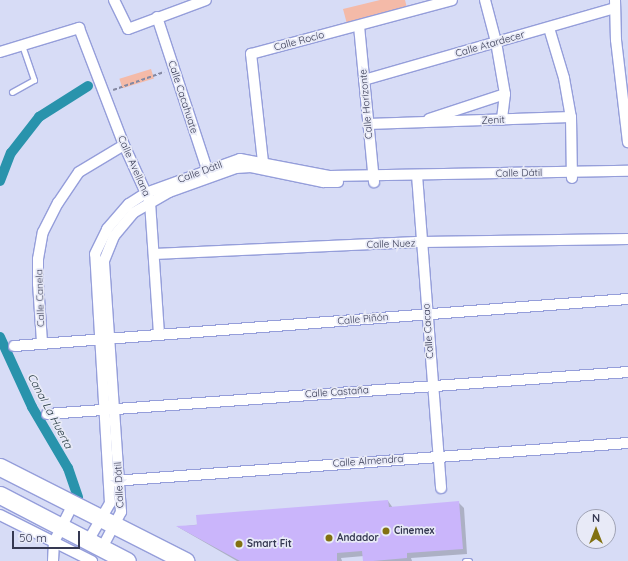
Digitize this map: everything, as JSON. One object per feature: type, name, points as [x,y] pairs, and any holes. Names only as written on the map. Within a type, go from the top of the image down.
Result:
[{"type":"highway","points":[[0,467],[185,561]]},
{"type":"highway","points":[[0,495],[57,534],[94,550],[127,561]]},
{"type":"street","points":[[114,0],[128,30],[157,17],[182,3],[206,0]]},
{"type":"street","name":"Calle Rocío","points":[[263,162],[251,54],[452,0]]},
{"type":"street","points":[[485,0],[496,42],[505,94],[502,120]]},
{"type":"street","points":[[615,4],[628,142]]},
{"type":"street","name":"Calle Atardecer","points":[[364,80],[549,28],[615,4]]},
{"type":"street","name":"Calle Cacahuate","points":[[157,17],[208,173]]},
{"type":"street","name":"Calle Horizonte","points":[[359,26],[374,179]]},
{"type":"street","name":"Calle Avellana","points":[[22,45],[80,28],[124,144],[150,202],[159,335]]},
{"type":"street","points":[[549,28],[564,78],[571,117],[572,175]]},
{"type":"street","points":[[0,52],[22,45]]},
{"type":"street","name":"Zenit","points":[[415,124],[505,94]]},
{"type":"street","name":"Zenit","points":[[368,124],[415,124],[571,117]]},
{"type":"street","name":"Calle Canela","points":[[42,342],[38,260],[44,232],[58,203],[79,172],[124,144]]},
{"type":"street","name":"Calle Dátil","points":[[94,550],[108,521],[120,512],[114,481],[109,410],[109,340],[104,261],[114,236],[133,213],[150,202],[240,159],[263,162],[330,176],[374,179]]},
{"type":"street","name":"Calle Dátil","points":[[109,410],[98,341],[95,254],[107,229],[129,204],[146,193],[208,173],[236,168],[251,168],[323,182],[374,179],[572,175],[628,171]]},
{"type":"street","name":"Calle Dátil","points":[[572,175],[628,177]]},
{"type":"street","name":"Calle Cacao","points":[[417,178],[426,314],[441,488]]},
{"type":"street","name":"Calle Nuez","points":[[154,254],[422,242],[628,239]]},
{"type":"street","name":"Calle Piñón","points":[[98,341],[628,299]]},
{"type":"street","points":[[14,346],[42,342],[98,341]]},
{"type":"street","name":"Calle Castaña","points":[[47,414],[628,372]]},
{"type":"street","name":"Calle Almendra","points":[[114,481],[628,443]]},
{"type":"street","name":"Calle Dátil","points":[[94,550],[108,521],[114,481]]},
{"type":"street","points":[[54,561],[57,534],[73,504]]},
{"type":"street","points":[[0,515],[57,534]]},
{"type":"lane","points":[[12,92],[34,80],[22,45]]},
{"type":"path","points":[[104,93],[174,68]]},
{"type":"shaded area","points":[[380,0],[405,0],[407,8],[347,24],[343,9]]},
{"type":"shaded area","points":[[151,69],[154,79],[122,88],[119,79]]},
{"type":"building","name":"Andador","points":[[388,500],[389,507],[459,501],[463,549],[407,553],[407,558],[373,561],[363,561],[362,551],[337,553],[337,561],[240,561],[176,526],[197,525],[196,515]]},
{"type":"waterway","name":"Canal La Huerta","points":[[0,181],[11,153],[39,117],[88,86]]},
{"type":"waterway","name":"Canal La Huerta","points":[[0,337],[32,407],[68,468],[78,497]]},
{"type":"place","name":"Cinemex","points":[[386,531]]},
{"type":"place","name":"Andador","points":[[329,538]]},
{"type":"place","name":"Smart Fit","points":[[239,544]]}]
